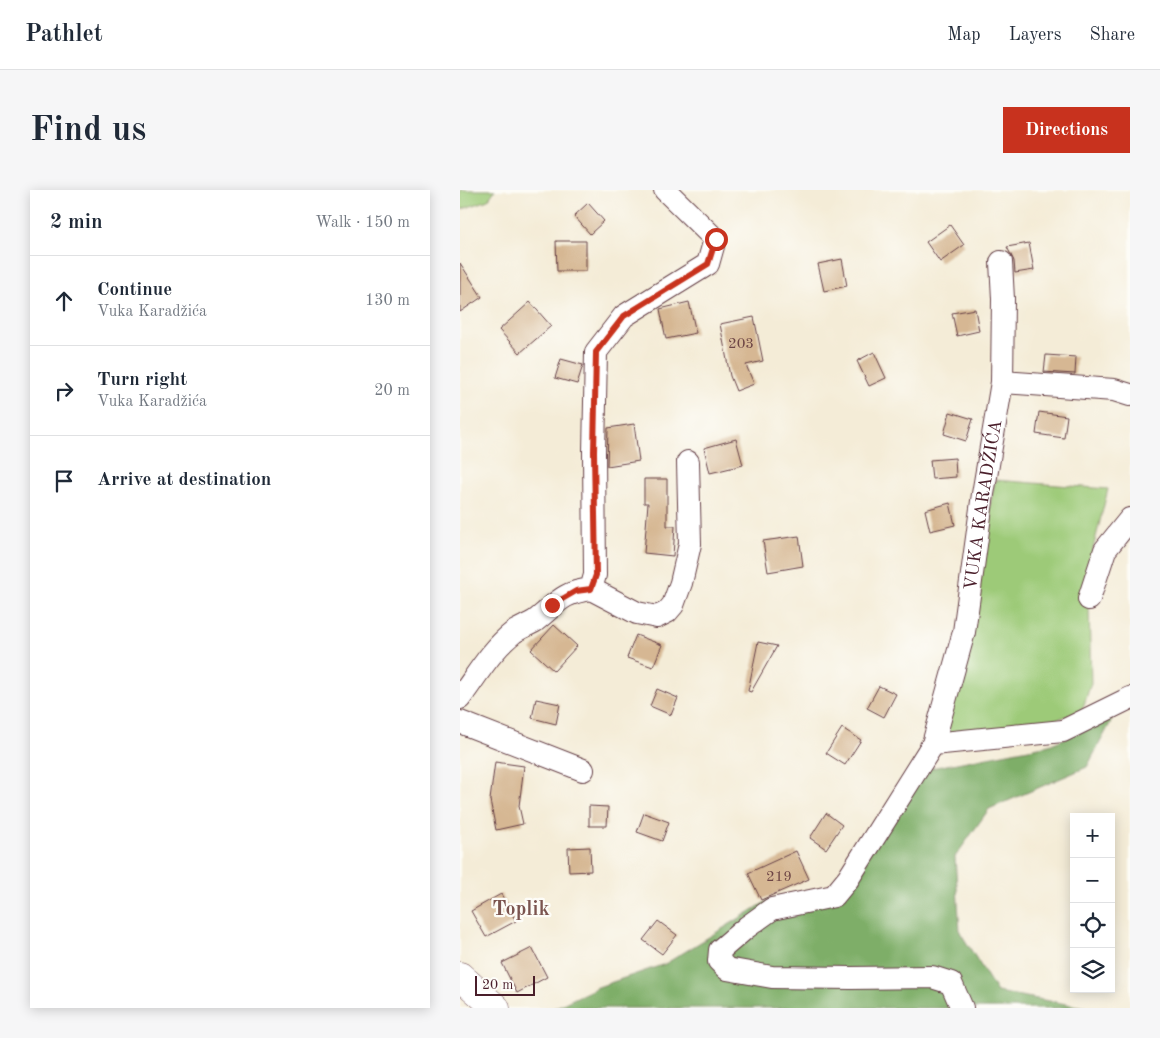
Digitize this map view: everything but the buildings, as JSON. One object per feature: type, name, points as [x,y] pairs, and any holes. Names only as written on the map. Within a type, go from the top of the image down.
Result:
[{"type":"street","points":[[591,589],[596,575],[594,452],[596,352],[624,316],[708,264],[716,239],[665,190]]},
{"type":"street","name":"VUKA KARADŽIĆA","points":[[962,1008],[951,983],[932,977],[851,978],[772,976],[726,969],[719,961],[720,950],[772,909],[834,896],[848,878],[933,744],[964,632],[983,494],[1002,382],[1003,299],[1000,262]]},
{"type":"street","points":[[1002,382],[1114,390],[1130,395]]},
{"type":"street","points":[[460,698],[488,657],[515,632],[535,621],[552,605],[576,591],[591,589],[637,613],[657,617],[667,612],[673,605],[681,583],[690,544],[688,462]]},
{"type":"street","points":[[1089,599],[1106,550],[1130,519]]},
{"type":"street","points":[[933,744],[1063,731],[1130,698]]},
{"type":"street","points":[[460,722],[584,770]]},
{"type":"street","points":[[460,976],[496,1008]]},
{"type":"green space","points":[[460,190],[495,190],[488,200],[460,210]]},
{"type":"green space","points":[[995,480],[1108,489],[1088,569],[1091,683],[1082,711],[1052,721],[946,736]]},
{"type":"green space","points":[[1113,718],[1087,767],[989,809],[955,857],[960,932],[997,992],[1090,1008],[554,1008],[598,987],[665,964],[769,900],[838,901],[921,770],[1049,745]]},
{"type":"district","name":"Toplik","points":[[521,908]]},
{"type":"route","points":[[552,605],[576,591],[591,589],[596,575],[594,452],[596,352],[624,316],[708,264],[716,239]]}]
